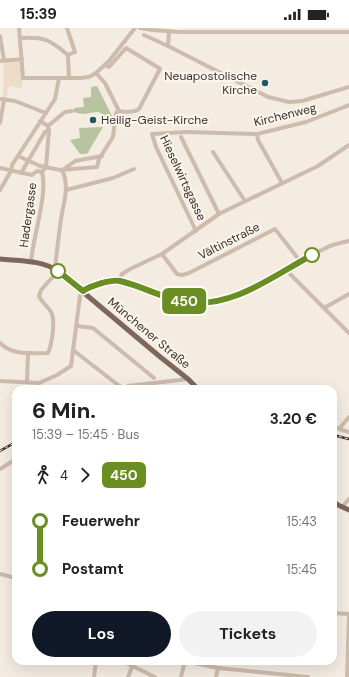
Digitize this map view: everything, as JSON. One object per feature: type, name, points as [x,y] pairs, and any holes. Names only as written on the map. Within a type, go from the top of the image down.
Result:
[{"type":"main road","name":"Münchener Straße","points":[[0,258],[31,262],[56,270],[194,385]]},
{"type":"main road","points":[[337,504],[349,510]]},
{"type":"street","points":[[19,28],[23,78],[89,77],[105,65],[135,28]]},
{"type":"street","points":[[67,28],[75,52],[68,56]]},
{"type":"street","points":[[140,28],[169,32],[349,32]]},
{"type":"street","points":[[168,46],[169,32]]},
{"type":"street","points":[[144,35],[268,97],[289,102],[302,101],[349,87]]},
{"type":"street","points":[[0,36],[2,60],[22,59]]},
{"type":"street","points":[[20,38],[47,39],[68,56],[69,78]]},
{"type":"street","points":[[105,65],[109,67],[126,48],[160,69],[138,111],[119,111]]},
{"type":"street","points":[[96,73],[105,83],[119,111]]},
{"type":"street","points":[[0,190],[11,171],[12,165],[55,99],[59,78]]},
{"type":"street","points":[[0,123],[2,99],[15,101],[46,113]]},
{"type":"street","name":"Kirchenweg","points":[[152,134],[186,132],[257,134],[306,122],[349,105]]},
{"type":"street","points":[[21,173],[45,132],[65,112],[72,111]]},
{"type":"street","points":[[18,156],[46,167],[62,170],[70,168],[97,167],[113,137],[116,113],[119,111]]},
{"type":"street","points":[[40,121],[49,128]]},
{"type":"street","points":[[0,168],[32,176],[37,171],[42,172],[46,167],[49,128]]},
{"type":"street","name":"Hieselwirtsgasse","points":[[152,134],[156,147],[196,231]]},
{"type":"street","points":[[257,134],[258,140],[282,183]]},
{"type":"street","points":[[182,137],[219,214]]},
{"type":"street","points":[[119,281],[122,274],[162,254],[219,214],[318,166],[349,145]]},
{"type":"street","points":[[213,152],[245,201]]},
{"type":"street","points":[[62,170],[75,161],[102,156]]},
{"type":"street","points":[[66,190],[113,178],[134,169]]},
{"type":"street","points":[[0,343],[12,352],[48,353],[50,349],[52,314],[41,301],[39,296],[56,270],[66,190],[62,170]]},
{"type":"street","name":"Hadergasse","points":[[31,262],[32,247],[42,198],[42,172]]},
{"type":"street","name":"Vältinstraße","points":[[162,254],[177,274],[182,275],[189,273],[275,229],[300,261]]},
{"type":"street","points":[[0,381],[39,383],[58,375],[71,366],[80,296],[83,291],[94,285],[119,281],[186,302],[217,301],[246,292],[300,261],[328,247],[349,240]]},
{"type":"street","points":[[286,270],[349,333]]},
{"type":"street","points":[[324,308],[349,294]]},
{"type":"street","points":[[77,326],[93,328],[154,378]]},
{"type":"street","points":[[73,350],[118,385]]},
{"type":"street","points":[[28,352],[28,382]]},
{"type":"street","points":[[137,385],[188,379]]},
{"type":"street","points":[[349,417],[339,429],[349,432]]},
{"type":"street","points":[[0,469],[12,463]]},
{"type":"street","points":[[342,507],[349,499]]},
{"type":"street","points":[[0,574],[12,577]]},
{"type":"street","points":[[337,614],[349,615],[346,677]]},
{"type":"street","points":[[94,677],[96,665]]},
{"type":"street","points":[[129,665],[155,677]]},
{"type":"street","points":[[181,677],[184,665]]},
{"type":"street","points":[[204,665],[279,676],[308,677]]},
{"type":"street","points":[[128,677],[132,667]]},
{"type":"street","points":[[216,677],[218,668]]},
{"type":"green space","points":[[97,86],[112,116],[109,121],[105,122],[102,114],[98,112],[84,114],[74,112],[74,108],[84,107],[83,98],[91,97],[91,87]]},
{"type":"green space","points":[[103,127],[87,154],[80,154],[70,140],[80,138],[79,128]]},
{"type":"shaded area","points":[[21,60],[23,81],[21,88],[9,86],[6,100],[3,100],[4,61]]},
{"type":"railway","points":[[337,436],[349,439]]},
{"type":"railway","points":[[0,451],[12,444]]},
{"type":"bus line","name":"450","points":[[58,271],[83,291],[94,285],[119,281],[186,302],[217,301],[246,292],[312,255]]},
{"type":"place","name":"Neuapostolische Kirche","points":[[265,83]]},
{"type":"place","name":"Heilig-Geist-Kirche","points":[[93,120]]}]
